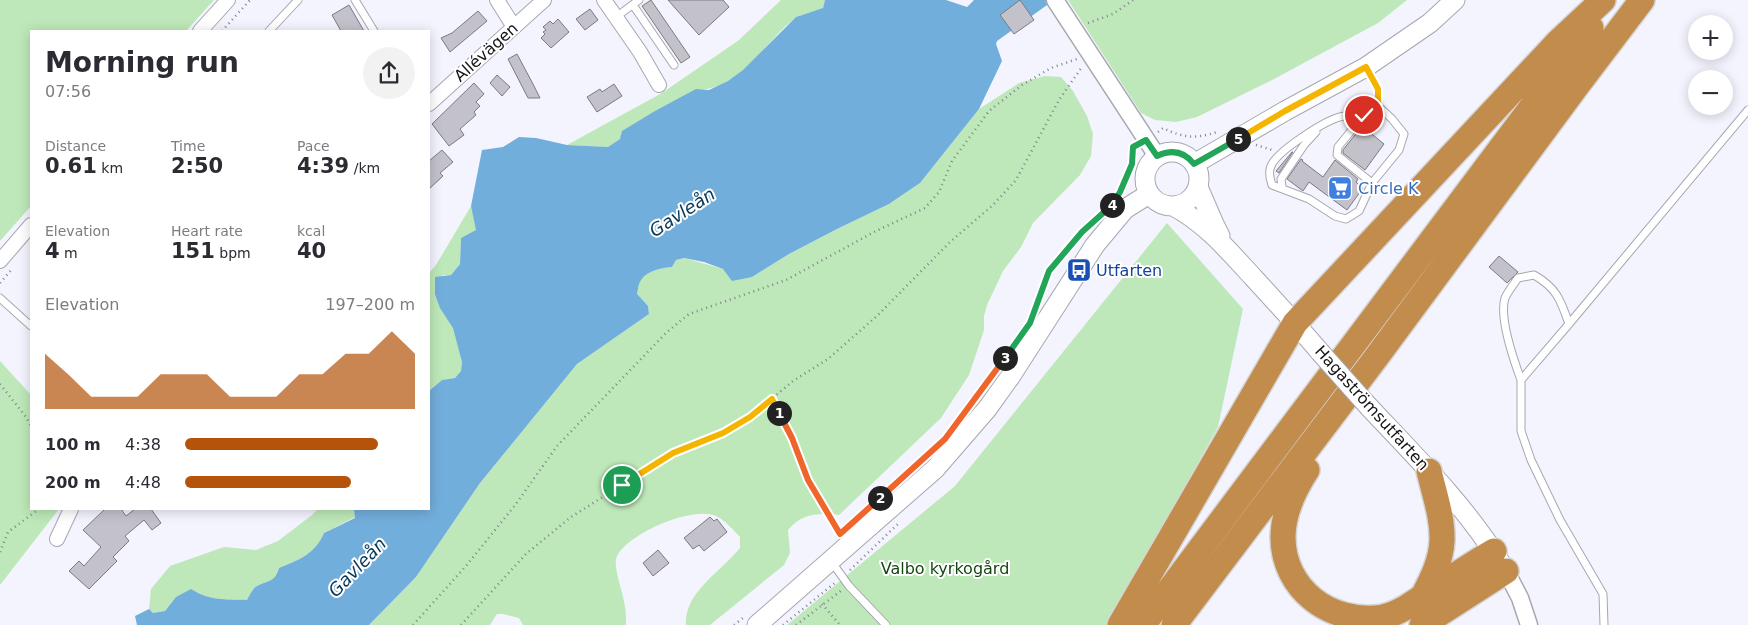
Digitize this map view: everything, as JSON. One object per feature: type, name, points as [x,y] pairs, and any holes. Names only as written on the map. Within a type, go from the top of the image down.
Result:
[{"type":"highway","points":[[1120,625],[1295,323],[1557,43],[1602,0]]},
{"type":"highway","points":[[1143,625],[1612,0]]},
{"type":"highway","points":[[1174,625],[1642,0]]},
{"type":"highway","points":[[1378,355],[1301,479],[1289,502],[1284,519],[1283,538],[1285,556],[1300,588],[1325,612],[1344,619],[1382,618],[1400,611],[1423,596],[1500,561]]},
{"type":"highway","points":[[1423,596],[1433,577],[1442,541],[1429,472]]},
{"type":"highway","points":[[1422,625],[1500,561]]},
{"type":"main road","points":[[753,618],[830,561],[936,469],[960,442],[1010,377],[1095,245],[1125,209],[1148,194],[1144,177],[1150,162],[1164,152],[1181,153],[1189,157],[1194,164],[1366,67],[1430,23],[1455,0]]},
{"type":"main road","name":"Hagaströmsutfarten","points":[[1194,164],[1199,179],[1198,187],[1214,224],[1230,252]]},
{"type":"main road","points":[[1173,206],[1189,200],[1198,187]]},
{"type":"main road","name":"Hagaströmsutfarten","points":[[1148,194],[1163,205],[1173,206],[1186,213],[1203,226],[1230,252],[1429,472],[1472,522],[1500,561]]},
{"type":"street","points":[[201,30],[228,0]]},
{"type":"street","points":[[497,0],[514,27]]},
{"type":"street","name":"Allévägen","points":[[430,103],[544,0]]},
{"type":"street","points":[[604,0],[640,52],[658,85]]},
{"type":"street","points":[[1055,0],[1151,137],[1157,156]]},
{"type":"street","points":[[0,261],[30,226]]},
{"type":"street","points":[[57,539],[71,510]]},
{"type":"street","points":[[1500,561],[1520,598],[1528,625]]},
{"type":"lane","points":[[270,30],[298,0]]},
{"type":"lane","points":[[355,0],[373,30]]},
{"type":"lane","points":[[616,17],[636,2],[674,65]]},
{"type":"lane","points":[[1364,115],[1343,116],[1324,123],[1296,142],[1270,166],[1269,177],[1272,185],[1282,187],[1292,194],[1309,199],[1336,216],[1346,219],[1359,211],[1372,183],[1398,150],[1404,134],[1378,106],[1378,89],[1366,67]]},
{"type":"lane","points":[[1372,183],[1337,155],[1338,147],[1364,115],[1378,106]]},
{"type":"lane","points":[[1521,380],[1748,110]]},
{"type":"lane","points":[[1282,187],[1281,179],[1304,144],[1324,123]]},
{"type":"lane","points":[[1569,324],[1556,293],[1546,282],[1534,275],[1518,278],[1505,299],[1505,323],[1512,355],[1521,380],[1521,431],[1531,460],[1560,520],[1603,594],[1604,625]]},
{"type":"lane","points":[[0,298],[30,325]]},
{"type":"lane","points":[[830,561],[849,586],[886,625]]},
{"type":"path","points":[[223,30],[250,0]]},
{"type":"path","points":[[1080,26],[1113,14],[1133,0]]},
{"type":"path","points":[[413,625],[466,566],[516,504],[557,446],[667,332],[689,314],[786,280],[876,231],[925,208],[939,192],[952,161],[989,111],[1022,85],[1044,72],[1081,58]]},
{"type":"path","points":[[462,625],[526,554],[571,516],[673,453],[723,433],[750,417],[793,381],[828,359],[877,316],[950,242],[993,205],[1016,180],[1059,100],[1084,64]]},
{"type":"path","points":[[1116,200],[1132,164],[1133,147],[1163,128],[1187,137],[1202,137],[1224,130]]},
{"type":"path","points":[[1032,315],[1049,271],[1082,232],[1096,220]]},
{"type":"path","points":[[0,384],[26,416],[30,424]]},
{"type":"path","points":[[772,399],[792,438],[808,480],[840,534]]},
{"type":"path","points":[[0,552],[8,532],[38,510]]},
{"type":"path","points":[[796,625],[822,604],[849,586]]},
{"type":"path","points":[[822,604],[840,625]]},
{"type":"path","points":[[734,625],[753,618]]},
{"type":"green space","points":[[0,0],[214,0],[187,30],[30,30],[30,207],[0,241]]},
{"type":"green space","points":[[781,0],[825,0],[823,8],[794,19],[750,64],[726,82],[712,88],[696,90],[608,147],[567,145],[662,93],[739,40]]},
{"type":"green space","points":[[1068,0],[1407,0],[1378,23],[1274,79],[1197,117],[1176,122],[1155,120],[1141,113]]},
{"type":"green space","points":[[1045,76],[1061,77],[1073,91],[1087,116],[1093,134],[1091,156],[1080,175],[1033,223],[1021,247],[1003,271],[987,305],[984,316],[984,330],[969,375],[941,418],[839,515],[811,515],[794,524],[788,530],[790,553],[784,565],[710,625],[686,625],[687,613],[697,592],[740,548],[740,537],[723,520],[716,516],[705,514],[692,515],[677,518],[647,531],[624,547],[617,556],[616,566],[625,607],[626,625],[523,625],[519,618],[497,614],[490,625],[369,625],[416,577],[480,483],[577,364],[649,314],[648,306],[637,295],[639,282],[645,275],[658,269],[672,267],[676,260],[684,258],[752,277],[789,254],[889,204],[920,183],[979,109],[1019,83]]},
{"type":"green space","points":[[471,206],[477,230],[461,238],[460,264],[451,275],[443,275],[462,362],[461,371],[455,378],[442,380],[430,390],[430,272]]},
{"type":"green space","name":"Valbo kyrkogård","points":[[1167,223],[1243,309],[1218,427],[1107,625],[787,625],[955,486]]},
{"type":"green space","points":[[0,361],[30,394],[30,510],[58,510],[0,585]]},
{"type":"green space","points":[[317,510],[354,510],[355,517],[324,533],[311,551],[300,559],[279,568],[276,576],[256,587],[247,600],[218,599],[202,596],[176,597],[165,611],[153,613],[149,609],[151,589],[170,566],[224,547],[256,550],[278,541]]},
{"type":"water","name":"Gavleån","points":[[825,0],[946,0],[967,7],[974,0],[1054,0],[997,41],[996,44],[1002,61],[979,109],[920,183],[889,204],[789,254],[752,277],[732,281],[723,269],[704,262],[684,258],[676,260],[672,267],[658,269],[642,278],[637,294],[648,306],[649,314],[577,364],[480,483],[416,577],[369,625],[137,625],[135,616],[149,609],[153,613],[165,611],[176,597],[191,589],[205,596],[247,600],[256,587],[276,576],[279,568],[300,559],[311,551],[324,533],[355,518],[354,510],[430,510],[430,390],[442,380],[455,378],[461,371],[462,362],[453,328],[440,308],[435,294],[435,277],[451,275],[460,264],[461,238],[476,230],[471,206],[482,150],[503,147],[519,137],[536,138],[567,145],[608,147],[620,139],[622,131],[655,111],[696,89],[709,90],[728,81],[743,70],[796,17],[823,8]]},
{"type":"building","points":[[651,0],[690,57],[681,63],[642,6]]},
{"type":"building","points":[[668,0],[723,0],[729,7],[699,35]]},
{"type":"building","points":[[1020,0],[1034,20],[1014,34],[1000,15]]},
{"type":"building","points":[[349,5],[363,30],[340,30],[332,15]]},
{"type":"building","points":[[590,9],[598,20],[585,30],[576,19]]},
{"type":"building","points":[[478,11],[487,21],[450,52],[441,38],[452,33]]},
{"type":"building","points":[[558,19],[569,32],[551,48],[541,38],[546,30],[543,27],[550,21],[553,24]]},
{"type":"building","points":[[517,54],[540,98],[528,98],[508,59]]},
{"type":"building","points":[[497,75],[510,87],[502,96],[490,83]]},
{"type":"building","points":[[474,83],[484,94],[476,102],[480,106],[474,112],[476,115],[460,129],[464,135],[449,146],[432,124]]},
{"type":"building","points":[[614,84],[622,96],[597,112],[587,97],[600,89],[602,92]]},
{"type":"building","points":[[1362,126],[1384,144],[1365,170],[1343,153],[1343,150]]},
{"type":"building","points":[[442,150],[453,162],[440,173],[443,176],[430,188],[430,160]]},
{"type":"building","points":[[1292,152],[1279,173],[1276,171]]},
{"type":"building","points":[[1301,159],[1323,177],[1335,160],[1358,179],[1356,182],[1363,188],[1347,210],[1309,182],[1303,191],[1287,179]]},
{"type":"building","points":[[1499,256],[1518,272],[1507,283],[1489,267]]},
{"type":"building","points":[[104,510],[122,510],[126,516],[134,510],[152,510],[161,523],[152,530],[144,520],[125,536],[129,541],[113,557],[117,561],[89,589],[69,571],[79,561],[84,566],[101,547],[83,530]]},
{"type":"building","points":[[710,517],[714,521],[717,519],[727,532],[704,551],[699,545],[693,549],[684,538]]},
{"type":"building","points":[[658,550],[669,563],[653,576],[643,563]]},
{"type":"place","name":"Circle K","points":[[1340,188]]},
{"type":"place","name":"Utfarten","points":[[1079,270]]},
{"type":"route","points":[[622,485],[673,453],[723,433],[750,417],[772,399],[792,438],[808,480],[840,534],[945,439],[1030,323],[1049,271],[1082,232],[1109,209],[1116,200],[1132,164],[1133,147],[1146,140],[1157,156],[1164,152],[1181,153],[1189,157],[1194,164],[1366,67],[1378,89],[1378,106],[1364,115]]}]
